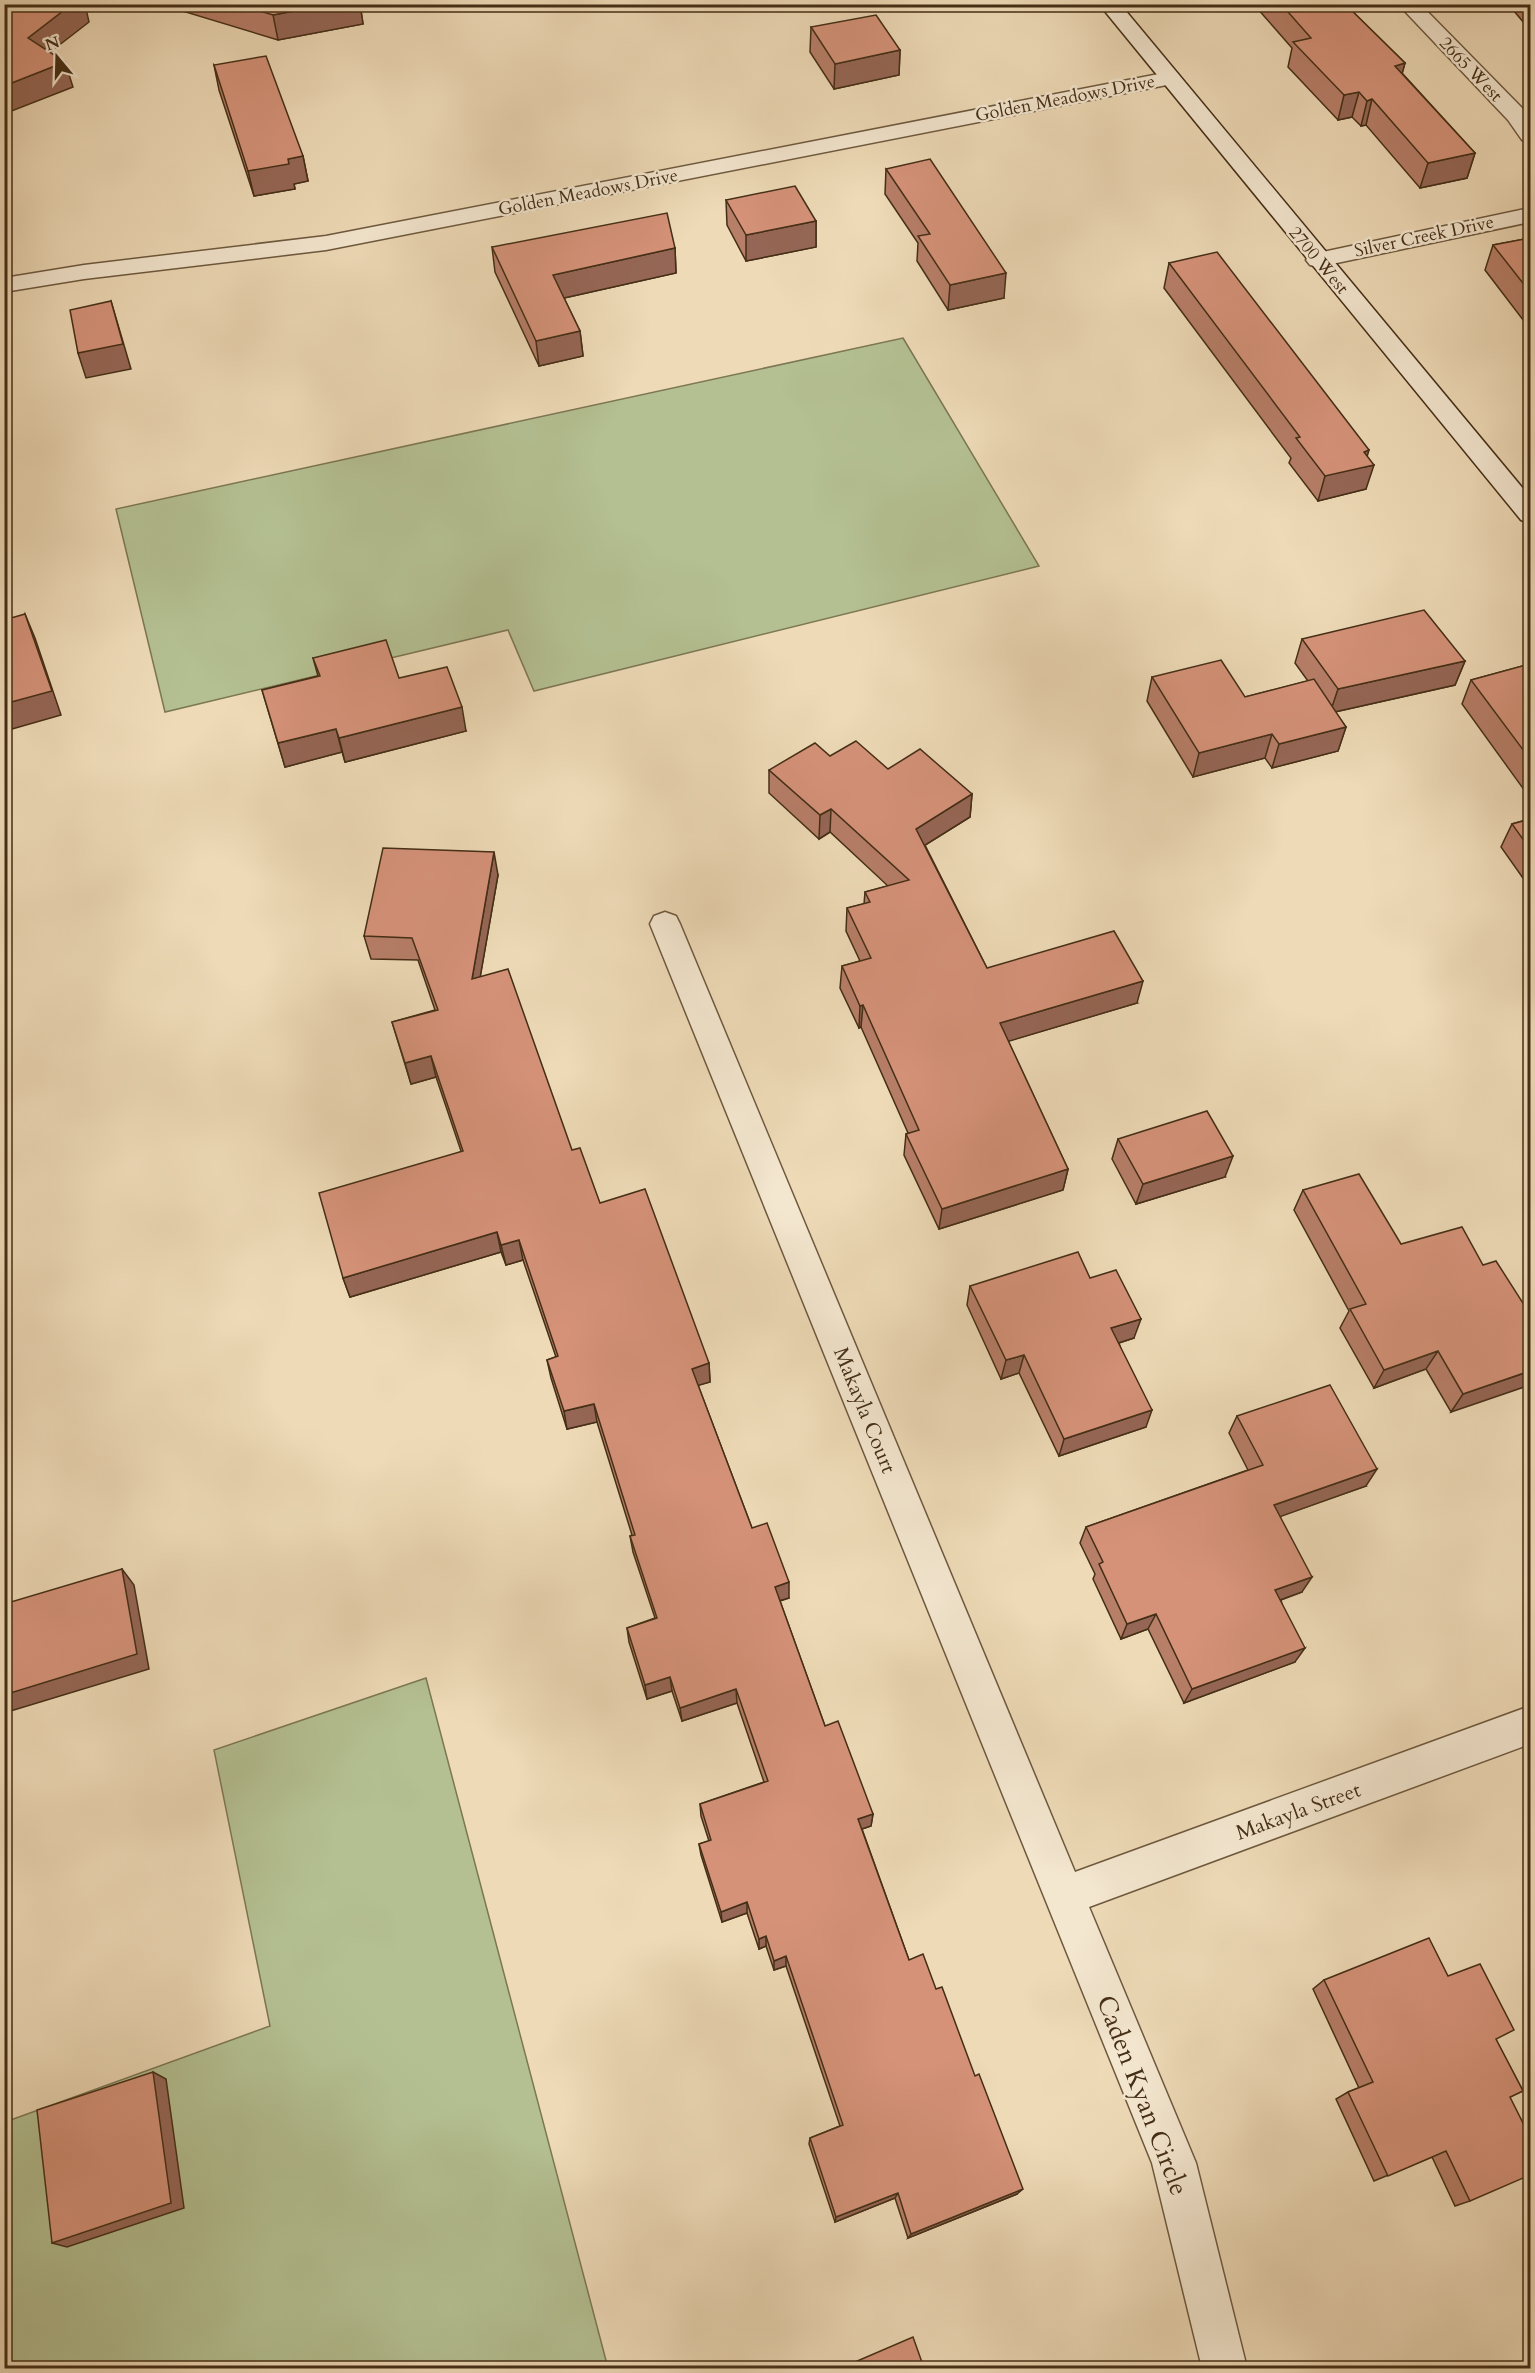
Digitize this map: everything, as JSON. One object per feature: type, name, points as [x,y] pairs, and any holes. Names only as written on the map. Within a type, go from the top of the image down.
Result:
[{"type":"street","name":"2700 West","points":[[1109,4],[1530,514]]},
{"type":"street","name":"2665 West","points":[[1408,4],[1516,115],[1530,135]]},
{"type":"street","name":"Golden Meadows Drive","points":[[4,285],[102,269],[252,255],[326,243],[1169,78]]},
{"type":"street","name":"Silver Creek Drive","points":[[1318,260],[1530,215]]},
{"type":"street","name":"Makayla Court","points":[[665,924],[1065,1896]]},
{"type":"street","name":"Makayla Street","points":[[1065,1896],[1530,1725]]},
{"type":"street","name":"Caden Kyan Circle","points":[[1065,1896],[1174,2163],[1225,2368]]},
{"type":"green space","points":[[903,338],[1039,566],[534,691],[508,630],[165,712],[116,509]]},
{"type":"green space","points":[[426,1678],[608,2368],[5,2368],[5,2122],[270,2026],[214,1750]]},
{"type":"building","points":[[4,4],[72,4],[28,38],[65,62],[4,86]]},
{"type":"building","points":[[237,4],[330,4],[273,15]]},
{"type":"building","points":[[1281,4],[1345,4],[1405,63],[1395,66],[1475,153],[1428,163],[1372,99],[1367,101],[1359,92],[1344,95],[1293,42],[1311,38]]},
{"type":"building","points":[[876,15],[900,50],[835,64],[811,27]]},
{"type":"building","points":[[266,56],[303,156],[288,159],[289,164],[248,171],[214,65]]},
{"type":"building","points":[[930,159],[1006,273],[950,285],[918,236],[930,234],[886,169]]},
{"type":"building","points":[[795,186],[816,221],[746,235],[726,200]]},
{"type":"building","points":[[667,213],[675,248],[553,275],[580,331],[536,341],[492,247]]},
{"type":"building","points":[[1530,238],[1530,292],[1493,245]]},
{"type":"building","points":[[1217,252],[1369,450],[1364,452],[1374,465],[1325,476],[1296,438],[1300,437],[1169,263]]},
{"type":"building","points":[[111,301],[123,344],[78,353],[70,310]]},
{"type":"building","points":[[1424,610],[1465,661],[1338,689],[1302,639]]},
{"type":"building","points":[[25,614],[52,691],[4,704],[4,620]]},
{"type":"building","points":[[386,640],[399,678],[447,667],[462,707],[339,738],[336,729],[278,743],[262,690],[320,676],[313,658]]},
{"type":"building","points":[[1221,660],[1245,697],[1314,679],[1346,727],[1279,744],[1272,734],[1199,753],[1152,677]]},
{"type":"building","points":[[1530,664],[1530,759],[1471,680]]},
{"type":"building","points":[[856,741],[888,769],[920,749],[972,794],[916,829],[987,968],[1114,931],[1143,981],[1000,1023],[1068,1169],[942,1209],[906,1134],[919,1130],[863,1005],[860,1006],[842,966],[871,958],[847,908],[870,902],[865,892],[909,880],[831,809],[820,815],[769,770],[815,743],[830,756]]},
{"type":"building","points":[[1530,819],[1530,849],[1512,824]]},
{"type":"building","points":[[383,848],[494,852],[472,979],[508,969],[572,1150],[580,1148],[600,1203],[645,1189],[709,1363],[692,1369],[752,1528],[767,1523],[789,1582],[775,1587],[825,1726],[838,1721],[873,1814],[858,1819],[909,1960],[923,1954],[936,1989],[942,1987],[975,2076],[979,2074],[1023,2189],[911,2234],[898,2193],[836,2217],[810,2138],[843,2125],[786,1956],[774,1961],[766,1936],[759,1939],[747,1902],[721,1912],[699,1844],[711,1840],[700,1804],[768,1781],[736,1689],[680,1708],[670,1677],[645,1685],[627,1628],[657,1618],[630,1536],[635,1535],[594,1404],[564,1411],[547,1360],[558,1356],[519,1240],[501,1245],[497,1232],[343,1278],[319,1193],[463,1151],[431,1056],[405,1063],[392,1022],[438,1010],[412,938],[364,936]]},
{"type":"building","points":[[1207,1111],[1233,1156],[1143,1184],[1118,1139]]},
{"type":"building","points":[[1359,1174],[1401,1244],[1462,1227],[1483,1265],[1496,1261],[1530,1314],[1530,1371],[1463,1394],[1438,1351],[1384,1370],[1350,1309],[1366,1304],[1303,1190]]},
{"type":"building","points":[[1078,1252],[1090,1278],[1116,1270],[1141,1319],[1111,1328],[1152,1410],[1064,1439],[1024,1355],[1006,1360],[970,1286]]},
{"type":"building","points":[[1330,1385],[1377,1469],[1274,1505],[1312,1577],[1275,1590],[1305,1648],[1192,1689],[1156,1614],[1127,1624],[1099,1564],[1103,1562],[1086,1527],[1263,1465],[1237,1416]]},
{"type":"building","points":[[122,1569],[137,1654],[4,1695],[4,1604]]},
{"type":"building","points":[[1429,1938],[1448,1976],[1480,1964],[1514,2030],[1496,2039],[1523,2091],[1510,2097],[1530,2137],[1530,2175],[1470,2201],[1446,2151],[1388,2176],[1348,2092],[1373,2082],[1324,1980]]},
{"type":"building","points":[[153,2072],[171,2203],[52,2243],[37,2110]]},
{"type":"building","points":[[913,2337],[924,2368],[841,2368]]}]
